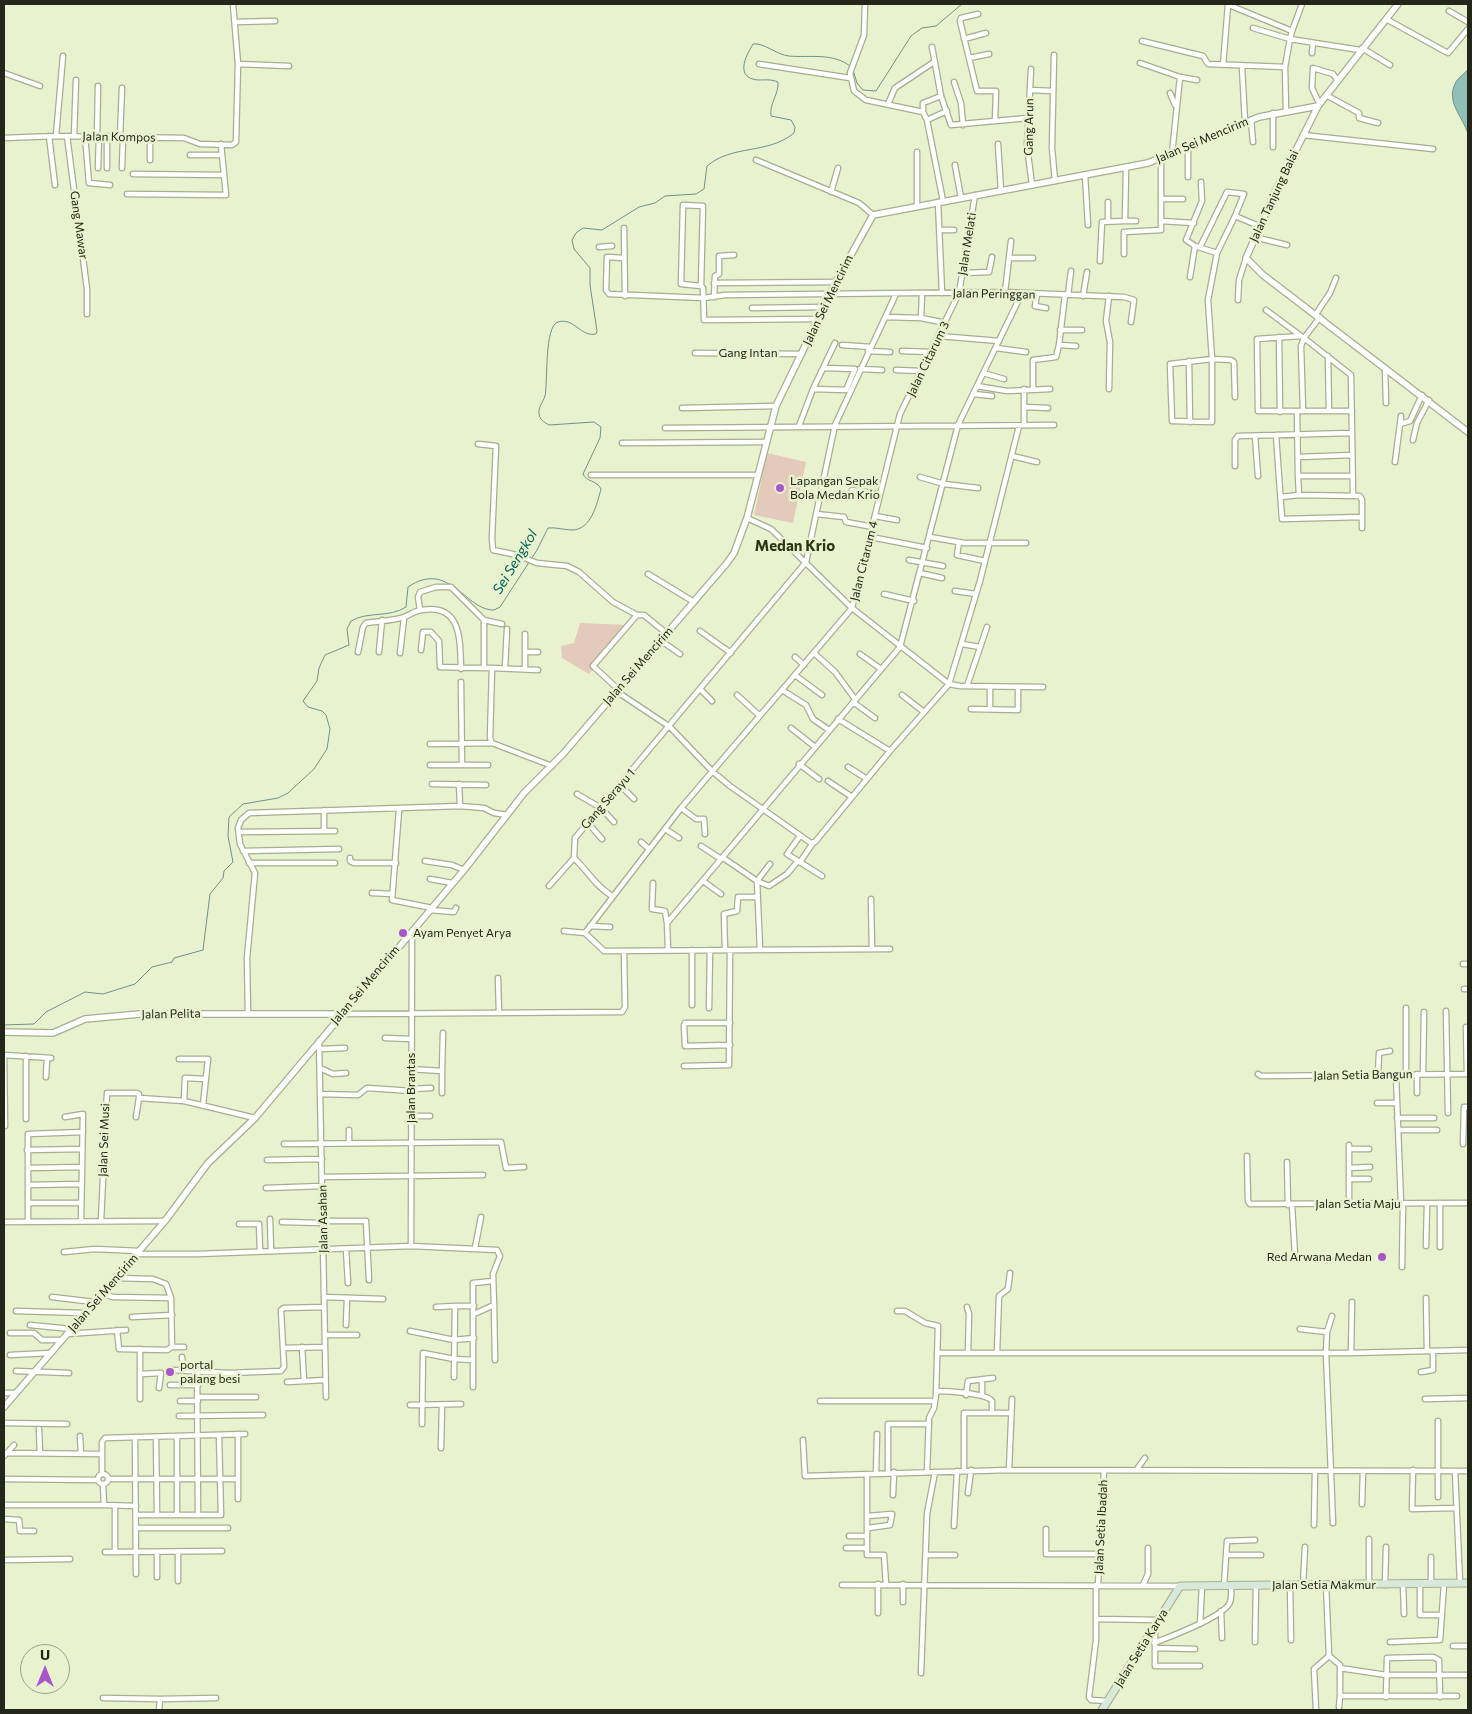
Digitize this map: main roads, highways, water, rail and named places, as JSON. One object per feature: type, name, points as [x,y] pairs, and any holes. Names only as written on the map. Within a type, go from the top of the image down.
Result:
[{"type":"main road","name":"Jalan Setia Makmur","points":[[1180,1586],[1464,1583]]},
{"type":"main road","name":"Jalan Setia Karya","points":[[1102,1710],[1180,1586]]},
{"type":"water","points":[[1468,69],[1468,134],[1456,109],[1453,91],[1456,82]]},
{"type":"waterway","name":"Sei Sengkol","points":[[853,70],[857,83],[863,90],[876,91],[911,36],[922,28],[936,26],[962,4]]},
{"type":"waterway","name":"Sei Sengkol","points":[[4,1025],[34,1024],[46,1012],[85,992],[103,994],[135,984],[152,967],[172,962],[174,958],[203,950],[210,894],[223,878],[224,871],[233,862],[228,836],[229,817],[243,804],[278,798],[288,793],[314,769],[327,749],[330,729],[326,715],[322,711],[308,707],[303,701],[317,681],[319,668],[325,655],[349,645],[347,629],[351,621],[364,616],[386,614],[406,607],[408,587],[422,580],[435,579],[446,582],[475,603],[484,608],[494,610],[500,607],[537,550],[548,528],[572,530],[584,526],[595,509],[601,489],[597,484],[584,477],[583,474],[600,438],[601,427],[594,422],[549,425],[541,419],[539,411],[545,396],[547,356],[550,333],[554,326],[558,322],[564,321],[573,324],[586,333],[596,334],[597,331],[590,285],[590,268],[574,249],[572,240],[576,233],[583,228],[602,230],[639,207],[655,203],[665,196],[696,194],[704,189],[707,166],[717,159],[773,144],[784,140],[794,133],[795,127],[791,120],[771,116],[771,107],[778,82],[751,78],[744,71],[745,61],[753,44],[761,45],[789,56],[829,57],[844,62],[851,67]]},
{"type":"place","name":"Lapangan Sepak Bola Medan Krio","points":[[780,488]]},
{"type":"place","name":"Ayam Penyet Arya","points":[[403,933]]},
{"type":"place","name":"Red Arwana Medan","points":[[1382,1257]]},
{"type":"place","name":"portal palang besi","points":[[170,1372]]},
{"type":"district","name":"Medan Krio","points":[[795,546]]}]
